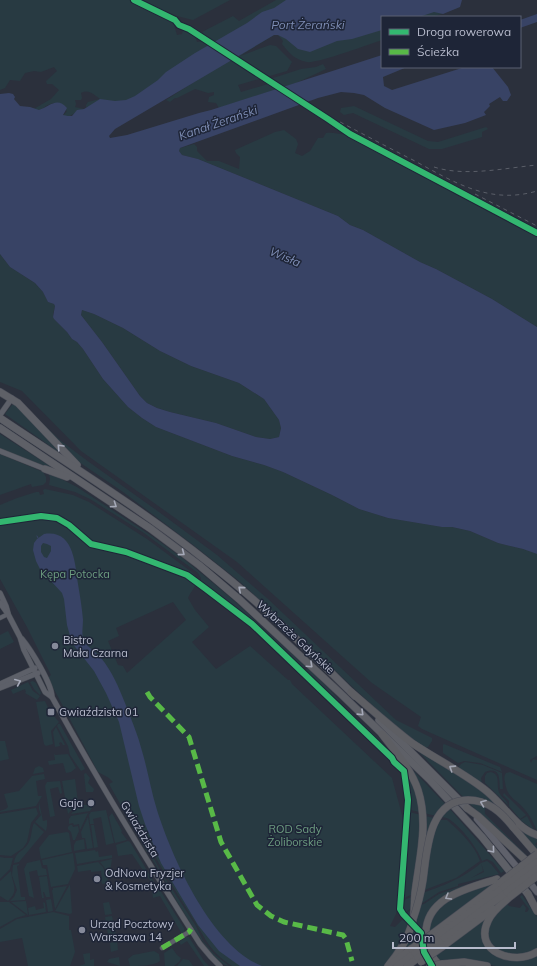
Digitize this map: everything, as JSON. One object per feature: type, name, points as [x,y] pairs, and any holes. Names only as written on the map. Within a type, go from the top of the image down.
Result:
[{"type":"highway","points":[[0,392],[18,403],[87,476]]},
{"type":"highway","name":"Wybrzeże Gdyńskie","points":[[0,417],[173,535],[220,571],[267,612],[351,692],[467,808]]},
{"type":"highway","name":"Wybrzeże Gdyńskie","points":[[2,430],[163,538],[223,585],[285,641],[429,779],[498,856],[528,894]]},
{"type":"highway","points":[[45,469],[81,483]]},
{"type":"highway","points":[[351,692],[412,743],[484,789],[502,805],[521,826],[537,835]]},
{"type":"highway","points":[[382,734],[412,776],[418,791],[422,810],[422,841],[412,922]]},
{"type":"highway","points":[[388,966],[403,945],[419,901],[431,831],[444,809],[461,800],[479,801],[496,809],[537,855],[518,868],[504,887],[495,910],[487,921],[485,931],[486,941],[492,952],[499,958],[509,962],[518,962],[527,959],[536,953]]},
{"type":"highway","points":[[397,966],[416,958],[504,887],[537,871],[494,830],[467,808]]},
{"type":"highway","points":[[407,966],[437,940],[537,862]]},
{"type":"highway","points":[[466,966],[441,965],[431,954],[426,940],[427,925],[434,909],[450,896],[504,887],[537,876]]},
{"type":"highway","points":[[528,894],[537,911]]},
{"type":"highway","points":[[388,966],[416,958]]},
{"type":"highway","points":[[430,966],[464,962],[487,966]]},
{"type":"main road","name":"Wybrzeże Gdyńskie","points":[[467,808],[502,848],[537,892]]},
{"type":"main road","name":"Wybrzeże Gdyńskie","points":[[528,894],[537,906]]},
{"type":"street","points":[[0,417],[12,398]]},
{"type":"street","points":[[0,451],[45,469]]},
{"type":"street","name":"Gwiaździsta","points":[[0,593],[8,614]]},
{"type":"street","name":"Gwiaździsta","points":[[0,603],[8,614],[20,637],[24,650],[45,692],[52,697]]},
{"type":"street","points":[[0,618],[8,614]]},
{"type":"street","name":"Gwiaździsta","points":[[20,637],[29,647],[51,689],[52,697],[84,756],[191,929],[211,957],[220,966]]},
{"type":"street","points":[[0,688],[40,668]]},
{"type":"street","points":[[0,684],[35,671]]},
{"type":"street","points":[[162,948],[189,932],[191,929]]},
{"type":"green space","points":[[0,0],[132,0],[172,22],[177,35],[182,34],[183,30],[186,29],[194,34],[197,42],[206,41],[206,37],[202,32],[233,16],[239,21],[276,0],[363,0],[333,6],[137,99],[86,107],[88,102],[100,99],[89,92],[81,93],[82,98],[81,100],[75,100],[75,107],[84,109],[66,118],[62,117],[67,111],[54,103],[44,108],[42,111],[32,110],[51,99],[59,90],[52,84],[47,84],[46,81],[57,71],[54,67],[41,72],[34,71],[25,73],[20,81],[10,80],[5,88],[0,90]]},
{"type":"green space","points":[[137,0],[230,0],[193,20],[177,16],[163,10],[159,11]]},
{"type":"green space","points":[[460,7],[436,16],[381,16],[381,40],[332,57],[312,62],[303,61],[296,58],[282,44],[283,41],[278,35],[274,35],[240,56],[270,45],[276,46],[292,62],[287,71],[238,85],[241,92],[268,84],[273,78],[301,69],[316,67],[323,64],[326,69],[296,83],[219,108],[216,103],[208,102],[209,97],[214,95],[214,92],[208,93],[195,89],[175,98],[170,102],[166,100],[268,34],[345,18]]},
{"type":"green space","points":[[354,106],[428,141],[438,142],[486,127],[488,129],[482,132],[482,137],[442,149],[429,149],[353,113],[344,115],[340,112],[341,108]]},
{"type":"green space","points":[[335,122],[537,229],[537,232],[348,132]]},
{"type":"green space","points":[[284,130],[296,139],[298,144],[295,153],[302,156],[310,151],[318,138],[323,138],[326,133],[348,135],[537,235],[537,327],[492,299],[420,262],[363,230],[350,225],[338,216],[198,159],[182,155],[179,151],[180,148],[194,144],[197,147],[197,151],[207,161],[219,161],[239,169],[240,157],[235,150],[275,132]]},
{"type":"green space","points":[[0,254],[10,267],[35,283],[43,292],[48,302],[54,304],[54,319],[83,349],[103,379],[128,407],[156,427],[232,456],[283,472],[359,509],[388,518],[470,531],[498,543],[537,554],[537,756],[530,760],[531,763],[533,759],[537,760],[537,780],[422,729],[418,726],[421,717],[372,683],[237,562],[81,451],[22,391],[0,382]]},
{"type":"green space","points":[[82,310],[123,328],[160,351],[191,366],[239,383],[264,399],[279,420],[281,428],[279,437],[270,439],[256,437],[216,423],[157,408],[147,403],[140,396],[81,315]]},
{"type":"green space","points":[[12,405],[17,405],[60,453],[5,414]]},
{"type":"green space","points":[[32,413],[61,441],[217,555],[268,599],[396,720],[432,738],[432,741],[428,747],[425,748],[399,729],[239,581],[123,492],[79,462]]},
{"type":"green space","points":[[0,434],[56,470],[0,449]]},
{"type":"green space","points":[[0,454],[43,472],[46,477],[46,482],[43,485],[32,487],[31,484],[0,495]]},
{"type":"green space","points":[[49,473],[77,487],[149,534],[184,559],[231,598],[305,666],[301,669],[252,624],[201,585],[201,578],[198,573],[144,533],[90,499],[75,492],[49,485]]},
{"type":"green space","name":"ROD Sady Żoliborskie","points":[[45,489],[73,495],[89,502],[147,539],[193,573],[196,583],[188,598],[195,610],[209,627],[192,642],[216,669],[250,646],[288,680],[290,680],[292,684],[392,778],[402,815],[404,832],[398,907],[390,926],[395,927],[402,920],[407,921],[418,932],[420,938],[410,966],[232,966],[213,950],[152,851],[147,852],[109,784],[113,782],[98,772],[48,678],[51,675],[27,627],[0,579],[0,505],[36,492],[39,492],[40,495],[44,494],[43,490]],"holes":[[[173,602],[186,620],[127,673],[123,666],[118,665],[108,641],[119,636],[116,628]]]},
{"type":"green space","points":[[8,631],[14,642],[0,649],[0,635]]},
{"type":"green space","points":[[309,669],[339,700],[336,703],[304,672]]},
{"type":"green space","points":[[302,673],[404,771],[408,799],[407,808],[403,773],[300,675]]},
{"type":"green space","points":[[33,681],[36,683],[41,693],[40,695],[30,682]]},
{"type":"green space","points":[[28,682],[33,691],[40,696],[37,700],[25,693],[25,689],[13,694],[11,690]]},
{"type":"green space","points":[[45,701],[51,714],[59,722],[51,731],[53,744],[46,746],[44,744],[36,702]]},
{"type":"green space","points":[[350,712],[385,745],[395,756],[405,771],[348,714]]},
{"type":"green space","points":[[60,724],[85,769],[81,771],[70,755],[68,746],[57,726]]},
{"type":"green space","points":[[56,727],[65,745],[61,742],[59,743],[60,746],[55,747],[53,732]]},
{"type":"green space","points":[[0,741],[5,741],[9,759],[0,761]]},
{"type":"green space","points":[[444,744],[500,767],[502,772],[480,763],[464,761],[458,763],[443,753]]},
{"type":"green space","points":[[413,746],[483,791],[495,803],[490,803],[487,806],[485,809],[485,814],[526,855],[525,856],[471,805]]},
{"type":"green space","points":[[54,753],[55,755],[68,754],[76,768],[71,772],[66,773],[63,763],[49,765],[48,761],[55,760]]},
{"type":"green space","points":[[465,762],[483,765],[502,773],[503,789],[500,789],[497,772],[485,772],[481,778],[482,784],[458,768]]},
{"type":"green space","points":[[39,766],[43,768],[44,772],[33,774],[35,768]]},
{"type":"green space","points":[[409,766],[449,808],[504,871],[501,873],[493,862],[487,859],[482,861],[468,838],[459,827],[449,819],[425,813]]},
{"type":"green space","points":[[405,771],[411,781],[419,812],[408,809],[409,800]]},
{"type":"green space","points":[[491,772],[496,776],[501,796],[508,805],[485,783],[485,776],[487,773]]},
{"type":"green space","points":[[510,772],[537,784],[537,831],[528,813],[510,795],[506,788],[504,777],[506,773]]},
{"type":"green space","points":[[86,773],[90,778],[88,783],[94,789],[93,792],[86,792],[84,774]]},
{"type":"green space","points":[[44,774],[45,779],[36,781],[38,796],[42,796],[36,806],[0,812],[8,807],[4,794],[19,791],[32,776]]},
{"type":"green space","points":[[75,779],[78,803],[68,814],[62,781]]},
{"type":"green space","points":[[60,781],[62,793],[60,794],[58,787],[50,789],[55,816],[50,817],[45,786],[47,782]]},
{"type":"green space","points":[[504,793],[526,815],[520,819],[509,806],[509,801],[503,795]]},
{"type":"green space","points":[[39,802],[43,821],[47,820],[46,831],[35,822],[41,815]]},
{"type":"green space","points":[[79,805],[94,805],[90,811],[71,814]]},
{"type":"green space","points":[[36,808],[38,814],[31,823],[27,842],[23,848],[11,856],[0,855],[0,814]]},
{"type":"green space","points":[[106,810],[114,843],[106,845],[101,817],[93,819],[94,824],[90,824],[89,815],[91,812]]},
{"type":"green space","points":[[409,812],[447,820],[462,834],[474,849],[480,861],[456,878],[406,897],[403,900]]},
{"type":"green space","points":[[88,813],[80,830],[79,824],[69,824],[69,819],[71,816]]},
{"type":"green space","points":[[112,813],[122,831],[121,832],[127,840],[115,843],[109,817]]},
{"type":"green space","points":[[527,816],[534,830],[520,820]]},
{"type":"green space","points":[[88,817],[93,848],[87,849],[85,838],[82,838],[81,832]]},
{"type":"green space","points":[[34,823],[44,832],[19,862],[14,863],[16,856],[29,842]]},
{"type":"green space","points":[[516,824],[527,834],[537,839],[535,844],[537,846],[536,851]]},
{"type":"green space","points":[[70,825],[73,827],[78,826],[79,831],[75,840],[73,840],[71,832],[68,829]]},
{"type":"green space","points":[[91,825],[94,825],[98,847],[94,848]]},
{"type":"green space","points":[[69,833],[72,852],[41,859],[39,848],[49,835]]},
{"type":"green space","points":[[84,839],[85,849],[74,851],[76,841]]},
{"type":"green space","points":[[128,841],[154,882],[151,882],[132,854],[118,856],[116,845]]},
{"type":"green space","points":[[95,850],[96,852],[98,851],[99,857],[112,855],[112,858],[77,864],[75,853]]},
{"type":"green space","points":[[73,853],[75,869],[68,884],[51,887],[47,865],[43,865],[42,860]]},
{"type":"green space","points":[[151,853],[161,872],[196,926],[203,941],[214,954],[229,966],[221,962],[199,937],[152,859]]},
{"type":"green space","points":[[0,857],[13,858],[10,869],[0,879]]},
{"type":"green space","points":[[112,859],[109,878],[100,862]]},
{"type":"green space","points":[[40,860],[42,868],[46,869],[47,875],[38,876],[37,870],[29,872],[34,898],[29,896],[24,869],[27,863]]},
{"type":"green space","points":[[487,861],[499,874],[458,884],[458,886],[439,892],[424,902],[412,907],[405,913],[401,910],[406,899],[455,880],[473,870],[481,863]],"holes":[[[481,863],[484,872],[471,878],[483,871]]]},
{"type":"green space","points":[[98,862],[103,867],[109,883],[102,884],[101,871],[91,872],[91,870],[78,872],[77,866]]},
{"type":"green space","points":[[19,864],[17,866],[21,897],[25,897],[25,900],[10,901],[14,897],[17,890],[12,875],[13,865]]},
{"type":"green space","points":[[11,871],[14,894],[8,901],[0,896],[0,881]]},
{"type":"green space","points":[[47,876],[50,897],[46,897],[43,892],[44,898],[42,898],[39,877]]},
{"type":"green space","points":[[484,880],[452,892],[435,904],[429,912],[425,922],[423,934],[406,916],[412,908],[424,904],[439,894]]},
{"type":"green space","points":[[494,884],[429,932],[432,921],[444,904],[473,890]]},
{"type":"green space","points":[[70,885],[72,913],[70,914],[55,911],[69,886]]},
{"type":"green space","points":[[67,886],[55,909],[53,888]]},
{"type":"green space","points":[[154,886],[160,890],[184,928],[184,932],[182,934],[160,896],[153,898],[152,889]]},
{"type":"green space","points":[[522,895],[537,917],[537,948],[534,951],[537,954],[537,966],[496,966],[461,959],[439,960],[436,955],[484,919],[497,912],[507,904],[509,906],[520,908],[523,904],[526,908],[525,912],[527,912],[529,909],[520,897]]},
{"type":"green space","points":[[51,899],[53,911],[48,912],[46,900]]},
{"type":"green space","points":[[26,901],[28,915],[11,902]]},
{"type":"green space","points":[[0,902],[9,902],[26,915],[16,918],[0,927]]},
{"type":"green space","points":[[43,902],[45,903],[46,912],[29,915],[28,908],[35,906],[36,910],[44,908]]},
{"type":"green space","points":[[109,902],[112,914],[105,915],[103,903]]},
{"type":"green space","points":[[53,912],[69,916],[69,930],[71,930],[75,952],[70,966],[28,966],[22,938],[0,942],[0,929],[17,919]]},
{"type":"green space","points":[[112,916],[117,940],[109,941],[105,917]]},
{"type":"green space","points":[[186,937],[189,937],[204,961],[209,966],[204,966],[187,941],[181,945],[179,942]]},
{"type":"green space","points":[[117,941],[118,950],[111,952],[110,943]]},
{"type":"green space","points":[[172,948],[181,958],[174,966],[165,966],[164,953]]},
{"type":"green space","points":[[154,951],[159,954],[160,961],[157,963],[142,966],[130,966],[128,959],[133,955]]},
{"type":"green space","points":[[90,953],[90,960],[94,959],[94,966],[79,966],[85,964],[83,954]]},
{"type":"green space","points":[[119,957],[120,966],[107,962],[109,959]]},
{"type":"green space","points":[[183,959],[189,960],[193,966],[177,966]]},
{"type":"water","points":[[286,0],[462,0],[460,7],[443,14],[434,12],[422,16],[381,16],[381,30],[352,39],[337,41],[310,52],[298,49],[286,39],[278,35],[274,35],[115,129],[109,136],[110,138],[127,135],[211,110],[381,55],[381,68],[405,68],[383,77],[384,86],[392,90],[462,68],[493,68],[508,87],[511,95],[507,101],[503,101],[500,97],[489,104],[490,106],[484,112],[486,115],[465,123],[434,130],[385,108],[364,95],[341,92],[318,98],[180,148],[179,151],[182,155],[198,159],[338,216],[350,225],[363,230],[420,262],[492,299],[537,327],[537,554],[498,543],[470,531],[388,518],[359,509],[283,472],[232,456],[156,427],[128,407],[103,379],[83,349],[54,319],[54,304],[48,302],[43,292],[35,283],[10,267],[0,254],[0,94],[13,94],[15,97],[14,99],[20,106],[39,110],[53,103],[60,103],[67,108],[63,115],[68,116],[72,116],[77,110],[84,109],[100,99],[115,101],[126,100],[135,96],[158,80],[166,72],[195,53],[247,23],[262,12],[274,8]],"holes":[[[82,310],[123,328],[160,351],[191,366],[239,383],[264,399],[279,420],[281,428],[279,437],[270,439],[256,437],[216,423],[157,408],[147,403],[140,396],[81,315]]]},
{"type":"water","points":[[537,14],[537,22],[521,28],[521,20]]},
{"type":"water","points":[[44,534],[54,534],[62,537],[67,542],[71,550],[76,567],[81,602],[83,620],[82,633],[84,641],[105,663],[120,691],[138,739],[155,803],[164,830],[196,899],[211,921],[227,940],[244,956],[262,966],[240,966],[219,951],[198,925],[161,863],[139,806],[119,722],[94,671],[72,643],[67,625],[62,593],[40,569],[36,561],[33,550],[34,543]],"holes":[[[43,543],[51,546],[51,551],[47,558],[44,557],[41,552],[41,546]]]},
{"type":"pier","points":[[210,41],[237,59],[235,60],[208,42]]},
{"type":"pier","points":[[280,86],[307,104],[305,105],[277,87]]},
{"type":"railway","points":[[340,122],[443,176],[472,189],[503,195],[520,195],[537,191]]},
{"type":"railway","points":[[434,167],[446,170],[472,172],[537,165]]},
{"type":"railway","points":[[475,194],[537,226]]},
{"type":"marked path","points":[[147,692],[150,697],[189,737],[221,842],[257,905],[271,916],[284,922],[343,935],[346,939],[352,961]]},
{"type":"marked path","points":[[162,948],[189,932],[191,929]]},
{"type":"cycle path","points":[[134,0],[175,20],[179,25],[189,29],[350,134],[537,233]]},
{"type":"cycle path","points":[[0,522],[41,516],[57,518],[69,525],[91,544],[126,552],[187,575],[252,624],[392,758],[394,762],[404,771],[408,800],[400,909],[421,933],[424,952],[432,966]]},
{"type":"place","name":"Bistro Mała Czarna","points":[[55,646]]},
{"type":"place","name":"Gwiaździsta 01","points":[[51,712]]},
{"type":"place","name":"Gaja","points":[[91,803]]},
{"type":"place","name":"OdNova Fryzjer & Kosmetyka","points":[[97,879]]},
{"type":"place","name":"Urząd Pocztowy Warszawa 14","points":[[82,930]]},
{"type":"water label","name":"Port Żerański","points":[[308,25]]},
{"type":"water label","name":"Kanał Żerański","points":[[218,123]]},
{"type":"water label","name":"Wisła","points":[[285,257]]},
{"type":"park label","name":"Kępa Potocka","points":[[75,574]]}]
